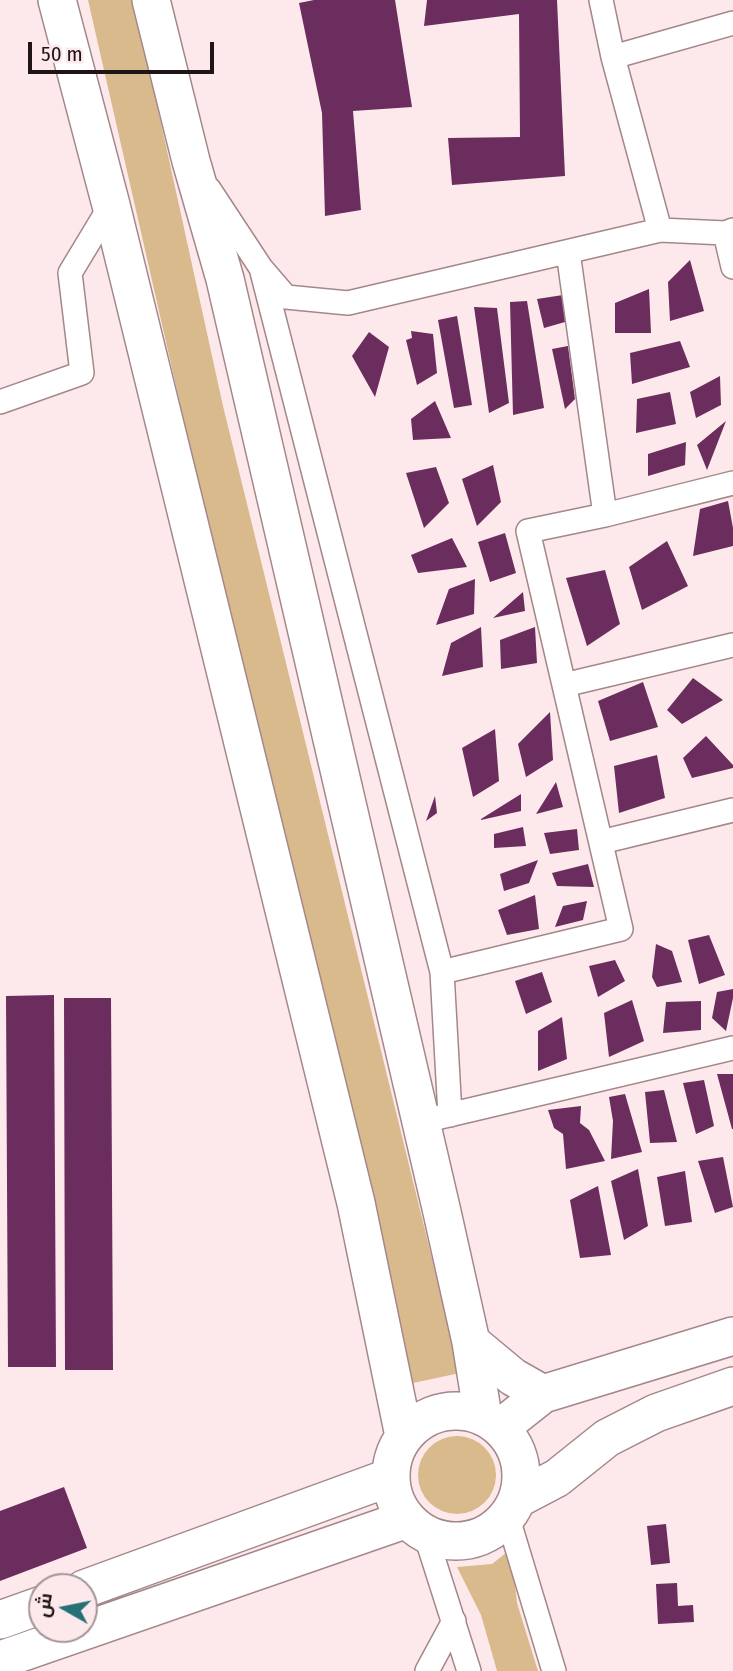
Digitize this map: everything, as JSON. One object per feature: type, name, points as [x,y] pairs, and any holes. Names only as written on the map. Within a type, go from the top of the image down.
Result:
[{"type":"main road","points":[[57,0],[111,205],[356,1203],[404,1436]]},
{"type":"main road","points":[[151,0],[191,161],[225,279],[435,1119],[471,1342],[492,1422]]},
{"type":"main road","points":[[492,1422],[542,1394],[733,1336]]},
{"type":"main road","points":[[471,1342],[513,1377],[542,1394]]},
{"type":"main road","points":[[512,1507],[521,1480],[519,1461],[512,1443],[492,1422],[462,1410],[440,1412],[420,1421],[404,1436],[394,1455],[391,1477],[392,1492],[398,1507],[416,1526],[442,1540],[469,1539],[495,1528],[512,1507],[557,1478],[607,1438],[656,1413],[733,1386]]},
{"type":"main road","points":[[98,1584],[391,1477]]},
{"type":"main road","points":[[0,1660],[416,1526]]},
{"type":"main road","points":[[0,1620],[28,1610]]},
{"type":"street","points":[[601,0],[613,57],[660,230]]},
{"type":"street","points":[[613,57],[733,23]]},
{"type":"street","points":[[191,161],[261,268],[286,297],[348,303],[660,230],[729,231],[733,267]]},
{"type":"street","points":[[0,402],[82,373],[70,273],[111,205]]},
{"type":"street","points":[[568,252],[605,515]]},
{"type":"street","points":[[261,268],[442,972],[435,1119],[733,1048]]},
{"type":"street","points":[[442,972],[621,929],[528,531],[733,483]]},
{"type":"street","points":[[564,685],[733,645]]},
{"type":"street","points":[[601,842],[733,810]]},
{"type":"street","points":[[512,1507],[554,1671]]},
{"type":"street","points":[[416,1526],[454,1620],[469,1671]]},
{"type":"street","points":[[427,1671],[454,1620]]},
{"type":"shaded area","points":[[88,0],[134,0],[223,406],[460,1373],[413,1383],[182,412]]},
{"type":"shaded area","points":[[457,1436],[472,1439],[485,1447],[493,1460],[496,1475],[493,1490],[485,1503],[472,1511],[457,1514],[442,1511],[429,1503],[421,1490],[418,1475],[421,1460],[429,1447],[442,1439]]},
{"type":"shaded area","points":[[511,1549],[517,1603],[538,1671],[497,1671],[481,1615],[457,1567],[492,1564]]},
{"type":"building","points":[[314,0],[395,0],[412,107],[353,111],[361,210],[325,216],[322,113],[299,3]]},
{"type":"building","points":[[427,0],[557,0],[565,176],[452,185],[448,138],[520,137],[519,14],[424,26]]},
{"type":"building","points":[[690,260],[704,311],[670,321],[668,282]]},
{"type":"building","points":[[649,289],[651,333],[615,333],[615,303]]},
{"type":"building","points":[[563,295],[565,322],[544,328],[537,299]]},
{"type":"building","points":[[527,301],[544,408],[513,415],[510,302]]},
{"type":"building","points":[[474,307],[497,308],[509,403],[489,413]]},
{"type":"building","points":[[457,316],[472,405],[454,408],[438,320]]},
{"type":"building","points":[[411,331],[433,334],[437,373],[417,385],[406,340],[412,338]]},
{"type":"building","points":[[369,332],[389,347],[375,397],[352,356]]},
{"type":"building","points":[[680,341],[690,367],[632,384],[630,353]]},
{"type":"building","points":[[568,346],[575,399],[565,409],[552,349]]},
{"type":"building","points":[[720,376],[721,405],[696,418],[690,392]]},
{"type":"building","points":[[670,392],[676,424],[636,433],[637,399]]},
{"type":"building","points":[[435,401],[451,438],[413,440],[411,419]]},
{"type":"building","points":[[726,421],[707,470],[697,445]]},
{"type":"building","points":[[686,442],[685,465],[648,476],[648,454]]},
{"type":"building","points":[[493,465],[501,502],[477,526],[462,479]]},
{"type":"building","points":[[436,467],[449,503],[424,528],[406,473]]},
{"type":"building","points":[[728,501],[733,546],[693,556],[700,509]]},
{"type":"building","points":[[505,533],[516,573],[490,582],[478,542]]},
{"type":"building","points":[[452,538],[467,567],[418,573],[411,555]]},
{"type":"building","points":[[667,541],[688,586],[642,610],[629,567]]},
{"type":"building","points":[[605,570],[620,624],[587,646],[566,578]]},
{"type":"building","points":[[475,579],[474,614],[436,625],[449,589]]},
{"type":"building","points":[[523,592],[525,611],[493,618]]},
{"type":"building","points":[[481,627],[483,667],[442,676],[451,643]]},
{"type":"building","points":[[535,627],[537,663],[501,669],[500,640]]},
{"type":"building","points":[[693,678],[723,700],[682,724],[667,710]]},
{"type":"building","points":[[643,682],[658,727],[610,741],[598,701]]},
{"type":"building","points":[[550,712],[553,760],[526,777],[518,744]]},
{"type":"building","points":[[495,729],[499,781],[473,797],[462,748]]},
{"type":"building","points":[[706,736],[733,768],[692,778],[683,758]]},
{"type":"building","points":[[657,755],[665,798],[619,813],[614,766]]},
{"type":"building","points":[[556,782],[563,807],[536,814]]},
{"type":"building","points":[[521,794],[521,811],[481,820],[481,819]]},
{"type":"building","points":[[435,796],[437,813],[426,821]]},
{"type":"building","points":[[523,827],[526,846],[494,848],[494,834]]},
{"type":"building","points":[[577,829],[579,850],[550,854],[544,833]]},
{"type":"building","points":[[538,860],[529,883],[504,891],[500,874]]},
{"type":"building","points":[[588,864],[594,887],[557,886],[552,873]]},
{"type":"building","points":[[535,895],[539,929],[507,935],[498,910]]},
{"type":"building","points":[[587,901],[583,920],[555,927],[563,906]]},
{"type":"building","points":[[709,935],[725,975],[699,984],[688,940]]},
{"type":"building","points":[[656,944],[672,951],[682,982],[657,987],[652,977]]},
{"type":"building","points":[[615,960],[625,981],[598,997],[589,966]]},
{"type":"building","points":[[542,972],[552,1002],[526,1014],[515,981]]},
{"type":"building","points":[[733,989],[726,1031],[712,1018],[717,992]]},
{"type":"building","points":[[54,995],[56,1367],[8,1367],[6,996]]},
{"type":"building","points":[[64,998],[111,998],[113,1370],[65,1370]]},
{"type":"building","points":[[632,1000],[644,1041],[609,1057],[604,1013]]},
{"type":"building","points":[[701,1001],[701,1030],[663,1033],[666,1002]]},
{"type":"building","points":[[562,1017],[567,1059],[538,1071],[538,1031]]},
{"type":"building","points":[[717,1074],[733,1074],[733,1129],[732,1129]]},
{"type":"building","points":[[704,1080],[714,1126],[696,1134],[683,1083]]},
{"type":"building","points":[[664,1090],[677,1142],[650,1143],[645,1092]]},
{"type":"building","points":[[625,1094],[642,1152],[611,1159],[613,1121],[609,1097]]},
{"type":"building","points":[[581,1106],[580,1123],[589,1130],[605,1161],[566,1169],[563,1134],[554,1128],[548,1110]]},
{"type":"building","points":[[723,1157],[733,1207],[715,1213],[698,1161]]},
{"type":"building","points":[[638,1169],[648,1226],[624,1240],[611,1181]]},
{"type":"building","points":[[685,1171],[692,1222],[665,1226],[657,1177]]},
{"type":"building","points":[[598,1186],[611,1255],[580,1258],[570,1200]]},
{"type":"building","points":[[64,1487],[87,1548],[0,1581],[0,1511]]},
{"type":"building","points":[[666,1524],[670,1563],[651,1565],[647,1526]]},
{"type":"building","points":[[677,1583],[678,1606],[693,1605],[694,1622],[658,1624],[656,1584]]}]
